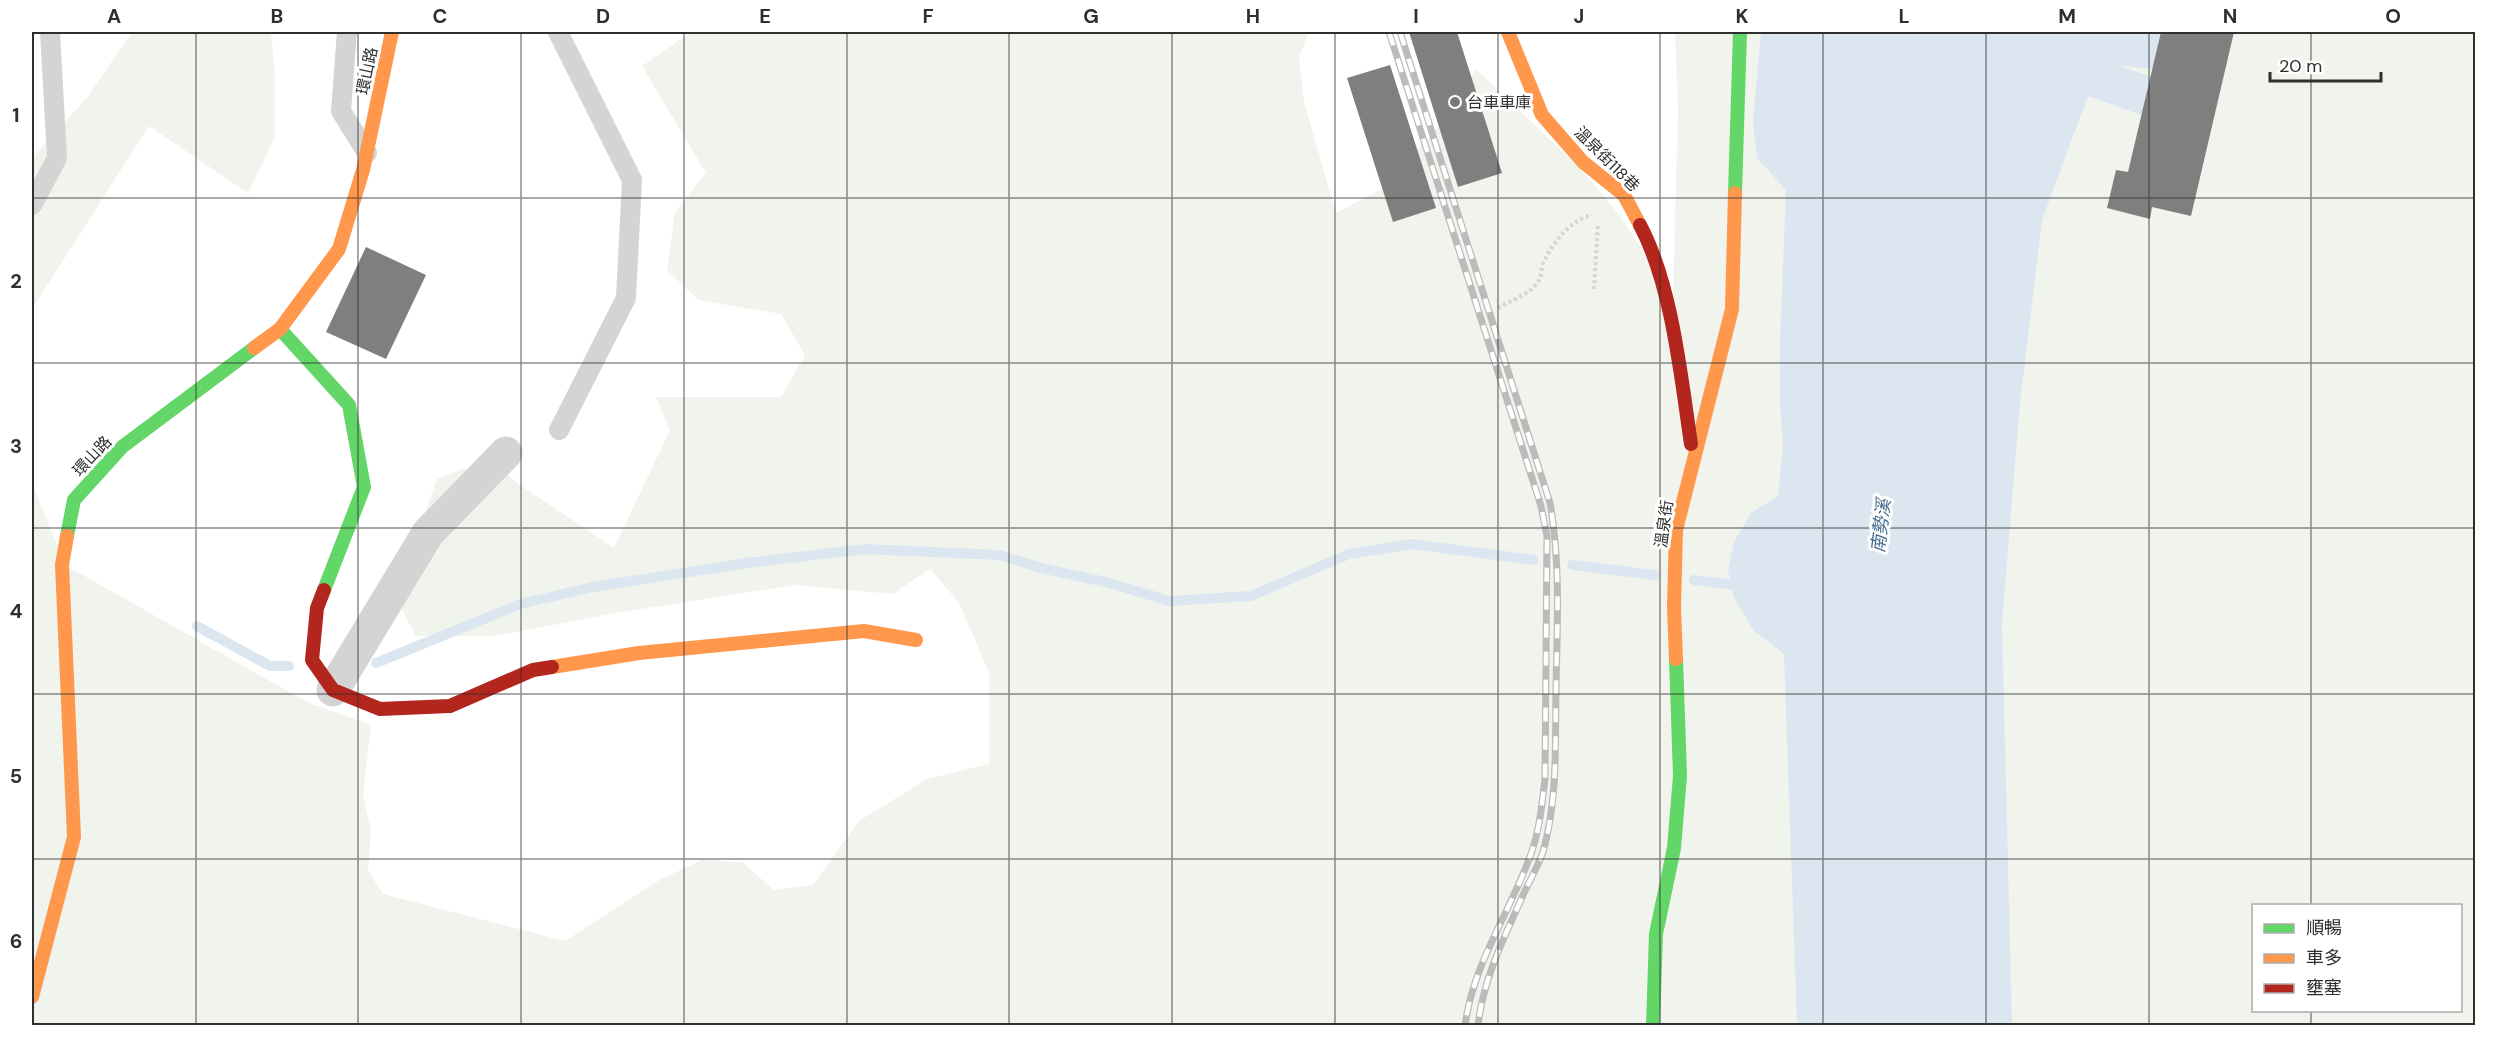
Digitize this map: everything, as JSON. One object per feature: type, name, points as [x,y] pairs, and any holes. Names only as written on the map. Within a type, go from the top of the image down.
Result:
[{"type":"street","name":"環山路","points":[[32,997],[74,837],[62,565],[74,500],[122,447],[280,329],[339,249],[367,153],[392,32]]},
{"type":"street","name":"溫泉街118巷","points":[[1508,32],[1542,115],[1583,162],[1624,195],[1652,247],[1674,335],[1693,458]]},
{"type":"street","name":"溫泉街","points":[[1653,1026],[1656,934],[1674,848],[1680,776],[1674,607],[1676,530],[1732,309],[1740,32]]},
{"type":"street","points":[[280,329],[349,405],[364,487],[317,608],[312,660],[333,690],[380,709],[450,706],[533,670],[639,653],[864,631],[916,640]]},
{"type":"street","points":[[333,690],[428,533],[506,453]]},
{"type":"lane","points":[[32,204],[57,158],[50,32]]},
{"type":"lane","points":[[347,32],[341,111],[367,153]]},
{"type":"lane","points":[[558,32],[632,180],[626,298],[559,430]]},
{"type":"path","points":[[1498,308],[1527,292],[1538,282],[1544,261],[1559,238],[1581,218],[1598,214],[1594,289]]},
{"type":"shaded area","points":[[132,32],[271,32],[275,76],[275,137],[248,193],[149,126],[32,309],[32,158],[86,99]]},
{"type":"shaded area","points":[[691,32],[1309,32],[1299,57],[1304,102],[1336,213],[1382,189],[1439,126],[1476,69],[1580,168],[1621,217],[1673,298],[1678,110],[1675,32],[2475,32],[2475,1025],[32,1025],[32,483],[65,565],[309,703],[371,725],[363,794],[371,832],[368,871],[383,894],[565,941],[661,879],[702,860],[742,862],[774,890],[813,885],[859,821],[927,779],[989,764],[989,672],[959,603],[930,569],[893,594],[795,585],[622,612],[494,636],[416,636],[399,604],[417,536],[437,479],[463,469],[500,468],[520,485],[614,548],[670,430],[656,397],[781,397],[805,355],[781,314],[698,300],[667,270],[675,212],[706,173],[642,66]]},
{"type":"water","name":"南勢溪","points":[[1761,32],[2100,32],[2097,72],[2042,220],[2020,403],[2002,624],[2012,1025],[1797,1025],[1784,654],[1754,631],[1734,598],[1728,570],[1734,542],[1751,513],[1778,496],[1783,444],[1780,405],[1780,342],[1786,190],[1757,158],[1753,122]]},
{"type":"building","name":"台車車庫","points":[[1409,32],[1457,32],[1502,173],[1458,187]]},
{"type":"building","points":[[2161,32],[2234,32],[2191,216],[2152,207],[2150,219],[2107,208],[2116,170],[2128,172]]},
{"type":"building","points":[[1390,65],[1436,208],[1393,222],[1347,78]]},
{"type":"building","points":[[366,247],[426,275],[386,359],[326,332]]},
{"type":"waterway","points":[[1966,32],[2180,108]]},
{"type":"waterway","points":[[2047,38],[2197,54]]},
{"type":"waterway","points":[[376,663],[520,604],[593,587],[747,563],[865,549],[999,555],[1041,568],[1110,583],[1169,601],[1251,596],[1349,554],[1412,544],[1533,560]]},
{"type":"waterway","points":[[1572,565],[1655,575]]},
{"type":"waterway","points":[[1694,580],[1745,586]]},
{"type":"waterway","points":[[197,626],[270,666],[289,666]]},
{"type":"railway","points":[[1389,32],[1541,506],[1547,536],[1545,779],[1540,815],[1535,842],[1524,873],[1476,980],[1465,1026]]},
{"type":"railway","points":[[1400,32],[1550,503],[1556,550],[1558,596],[1555,751],[1548,832],[1539,862],[1502,941],[1490,974],[1478,1026]]},
{"type":"traffic: fast","points":[[1735,193],[1740,32]]},
{"type":"traffic: fast","points":[[280,329],[349,405],[364,487],[324,590]]},
{"type":"traffic: fast","points":[[67,536],[74,500],[122,447],[254,348]]},
{"type":"traffic: fast","points":[[1653,1026],[1656,934],[1674,848],[1680,776],[1676,659]]},
{"type":"traffic: slow","points":[[254,348],[280,329],[339,249],[363,170],[392,32]]},
{"type":"traffic: slow","points":[[1508,32],[1542,115],[1583,162],[1624,195],[1640,225]]},
{"type":"traffic: slow","points":[[1676,659],[1674,607],[1676,530],[1732,309],[1735,193]]},
{"type":"traffic: slow","points":[[32,997],[74,837],[62,565],[67,536]]},
{"type":"traffic: slow","points":[[552,667],[639,653],[864,631],[916,640]]},
{"type":"traffic: jam","points":[[1640,225],[1651,249],[1668,303],[1691,444]]},
{"type":"traffic: jam","points":[[324,590],[317,608],[312,660],[333,690],[380,709],[450,706],[533,670],[552,667]]},
{"type":"place","name":"台車車庫","points":[[1455,102]]}]
